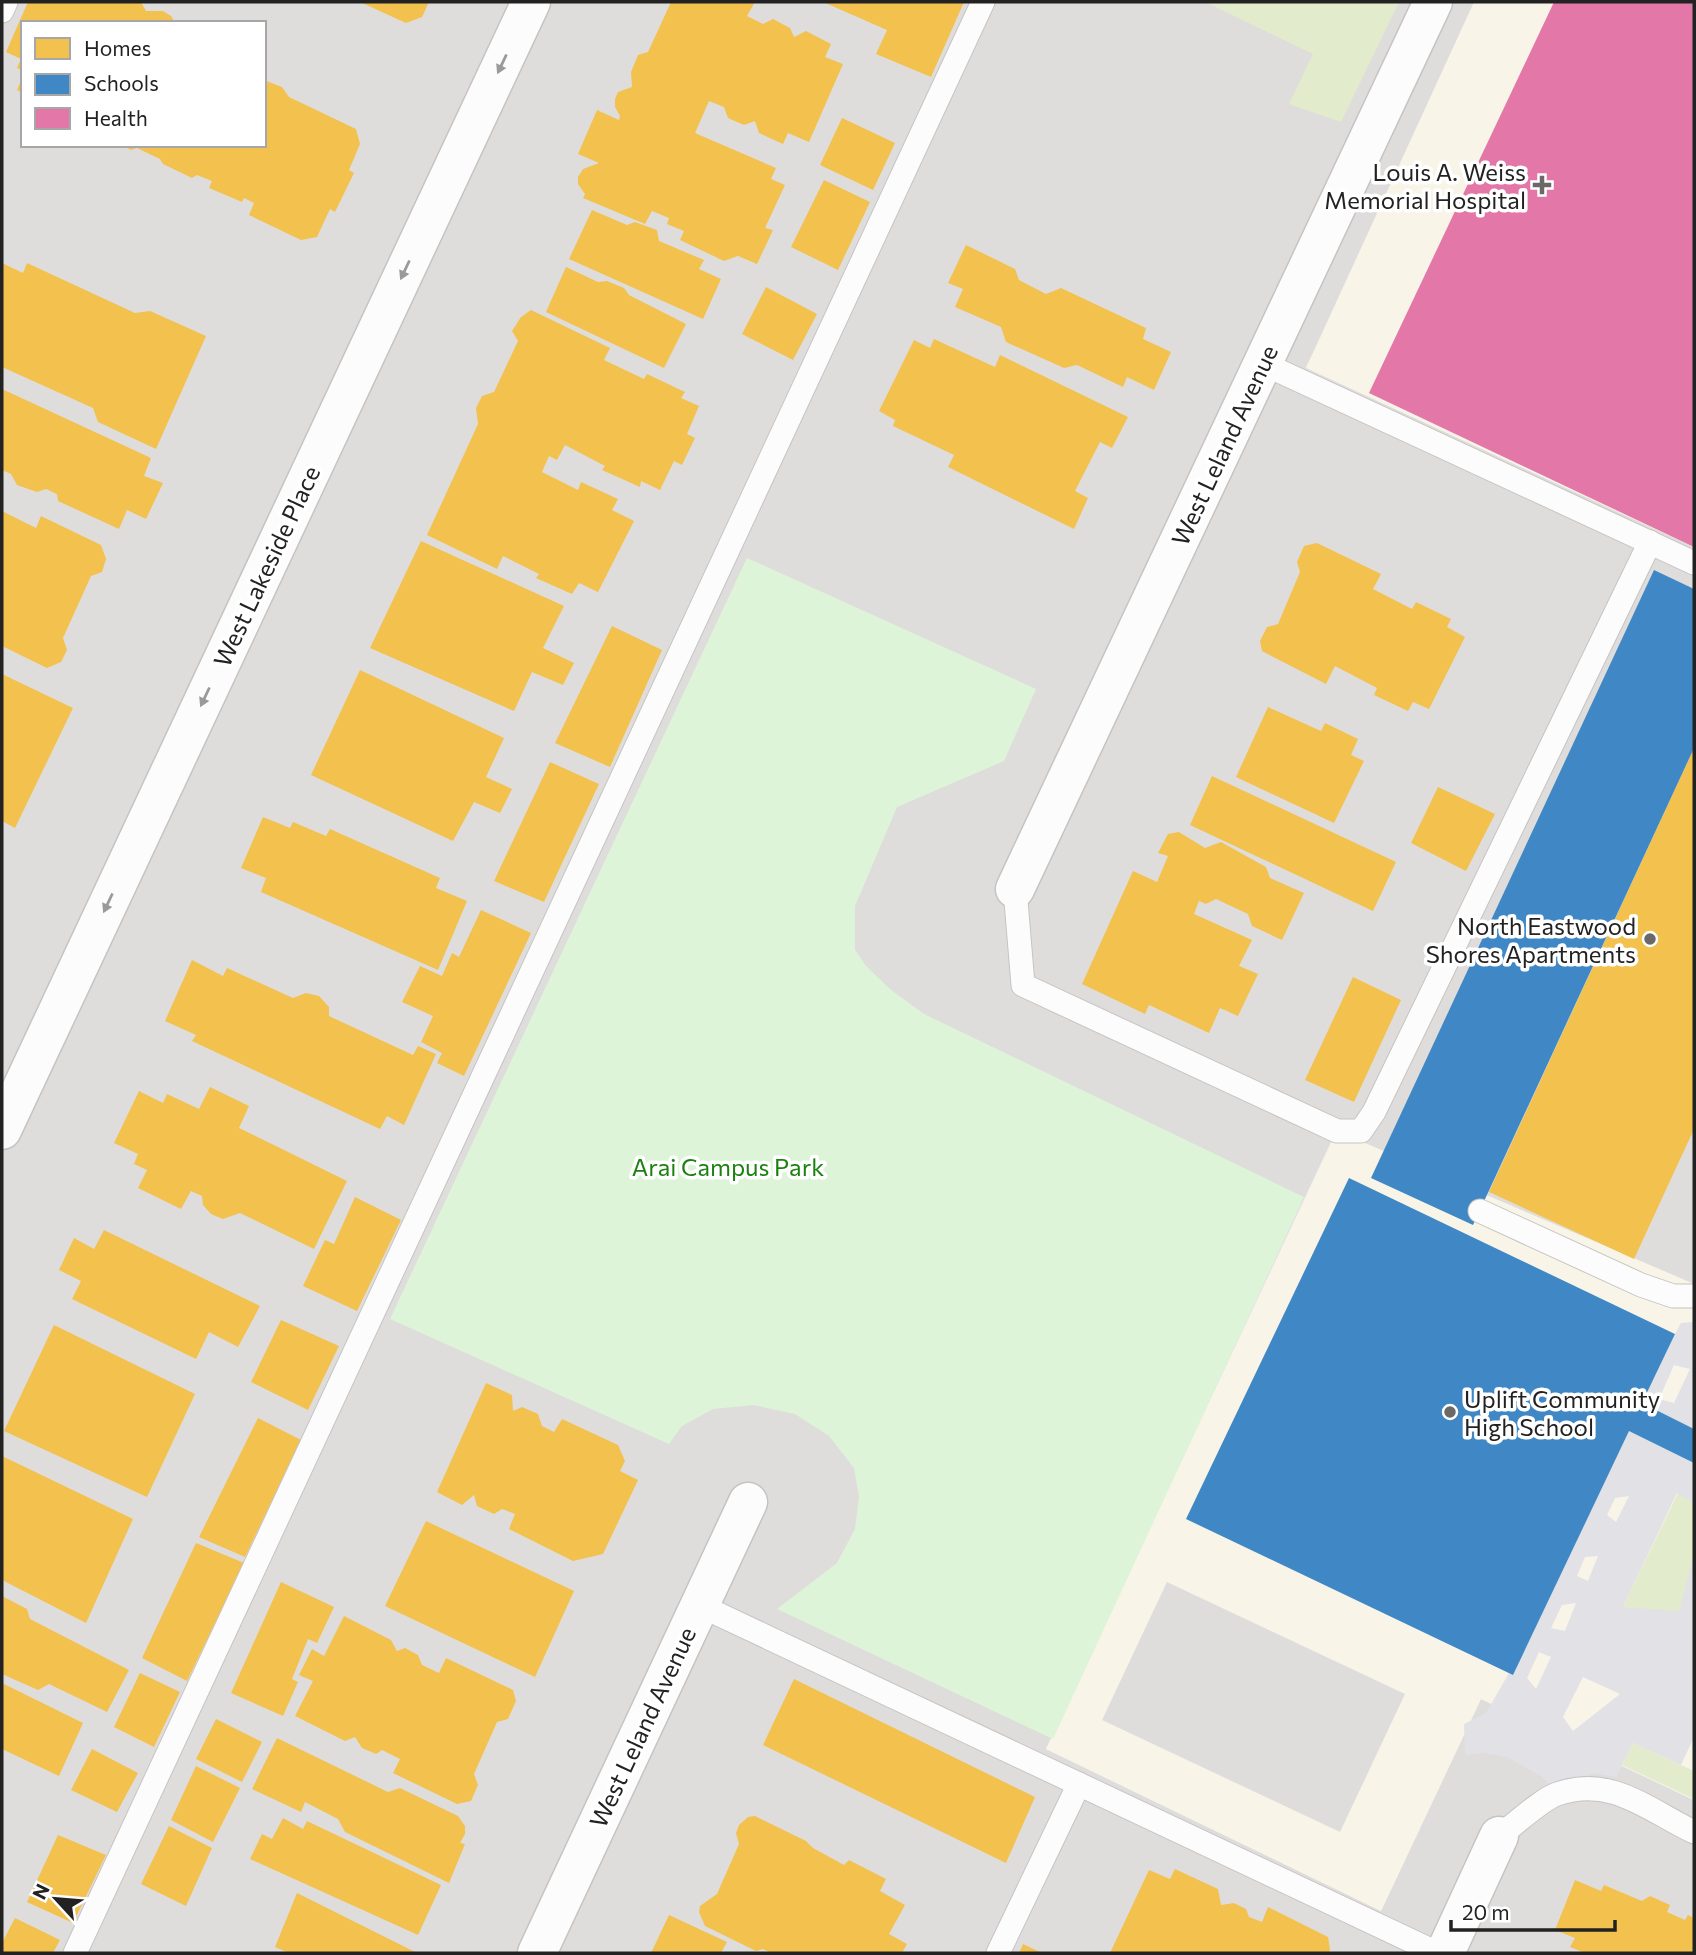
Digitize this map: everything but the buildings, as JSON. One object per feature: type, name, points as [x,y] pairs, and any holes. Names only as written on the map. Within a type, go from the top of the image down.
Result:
[{"type":"street","name":"West Lakeside Place","points":[[2,1130],[531,2]]},
{"type":"street","name":"West Leland Avenue","points":[[1015,888],[1433,2]]},
{"type":"street","name":"West Leland Avenue","points":[[537,1953],[748,1502]]},
{"type":"street","points":[[1445,1953],[1499,1836]]},
{"type":"lane","points":[[2,10],[6,2]]},
{"type":"lane","points":[[75,1953],[983,2]]},
{"type":"lane","points":[[1262,363],[1694,563]]},
{"type":"lane","points":[[1015,888],[1023,985],[1336,1131],[1361,1131],[1374,1112],[1650,542]]},
{"type":"lane","points":[[1480,1211],[1641,1285],[1673,1296],[1694,1296]]},
{"type":"lane","points":[[699,1605],[1437,1953]]},
{"type":"lane","points":[[998,1953],[1079,1784]]},
{"type":"lane","points":[[1499,1836],[1555,1795],[1592,1787],[1623,1794],[1694,1832]]},
{"type":"shaded area","points":[[2,2],[1491,2],[1306,367],[1694,547],[1694,1284],[1336,1131],[1046,1749],[1381,1911],[1481,1699],[1694,1800],[1694,1953],[2,1953]]},
{"type":"shaded area","points":[[1021,2],[1205,2],[1314,54],[1179,334],[921,210]]},
{"type":"shaded area","name":"Louis A. Weiss Memorial Hospital","points":[[1474,2],[1694,2],[1694,547],[1306,368]]},
{"type":"shaded area","points":[[2,100],[21,110],[21,147],[96,147],[301,249],[265,361],[2,239]]},
{"type":"shaded area","points":[[819,420],[1063,535],[1002,665],[758,549]]},
{"type":"shaded area","points":[[1348,432],[1609,553],[1569,640],[1291,511],[1312,465],[1328,471]]},
{"type":"shaded area","name":"Uplift Community High School","points":[[1337,1131],[1694,1284],[1694,1800],[1481,1699],[1381,1911],[1046,1749]]},
{"type":"shaded area","points":[[1694,1322],[1694,1504],[1677,1493],[1623,1607],[1679,1611],[1694,1553],[1694,1737],[1681,1765],[1633,1743],[1616,1777],[1593,1773],[1553,1787],[1541,1776],[1507,1757],[1484,1753],[1465,1755],[1464,1724],[1486,1713],[1509,1673],[1513,1674],[1681,1323]],"holes":[[[1674,1365],[1690,1369],[1674,1403],[1659,1399]],[[1629,1496],[1616,1522],[1607,1515],[1615,1498]],[[1598,1556],[1588,1581],[1577,1576],[1585,1557]],[[1576,1603],[1565,1631],[1551,1628],[1562,1605]],[[1539,1652],[1551,1657],[1536,1689],[1527,1678]],[[1583,1677],[1620,1694],[1573,1731],[1563,1717]]]},
{"type":"shaded area","points":[[1167,1582],[1405,1694],[1340,1832],[1102,1720]]},
{"type":"green space","points":[[1205,2],[1399,2],[1341,122],[1289,104],[1313,54]]},
{"type":"green space","name":"Arai Campus Park","points":[[747,558],[1036,689],[1004,761],[897,807],[855,906],[855,950],[866,966],[891,990],[924,1014],[1304,1197],[1053,1739],[777,1609],[837,1563],[855,1529],[859,1497],[854,1468],[829,1436],[795,1414],[753,1405],[713,1409],[682,1426],[669,1444],[390,1319]]},
{"type":"green space","points":[[1678,1493],[1694,1504],[1694,1553],[1679,1612],[1623,1607]]},
{"type":"green space","points":[[1633,1743],[1694,1771],[1694,1799],[1622,1765]]},
{"type":"place","name":"Louis A. Weiss Memorial Hospital","points":[[1542,185]]},
{"type":"place","name":"North Eastwood Shores Apartments","points":[[1650,939]]},
{"type":"place","name":"Uplift Community High School","points":[[1450,1412]]}]
